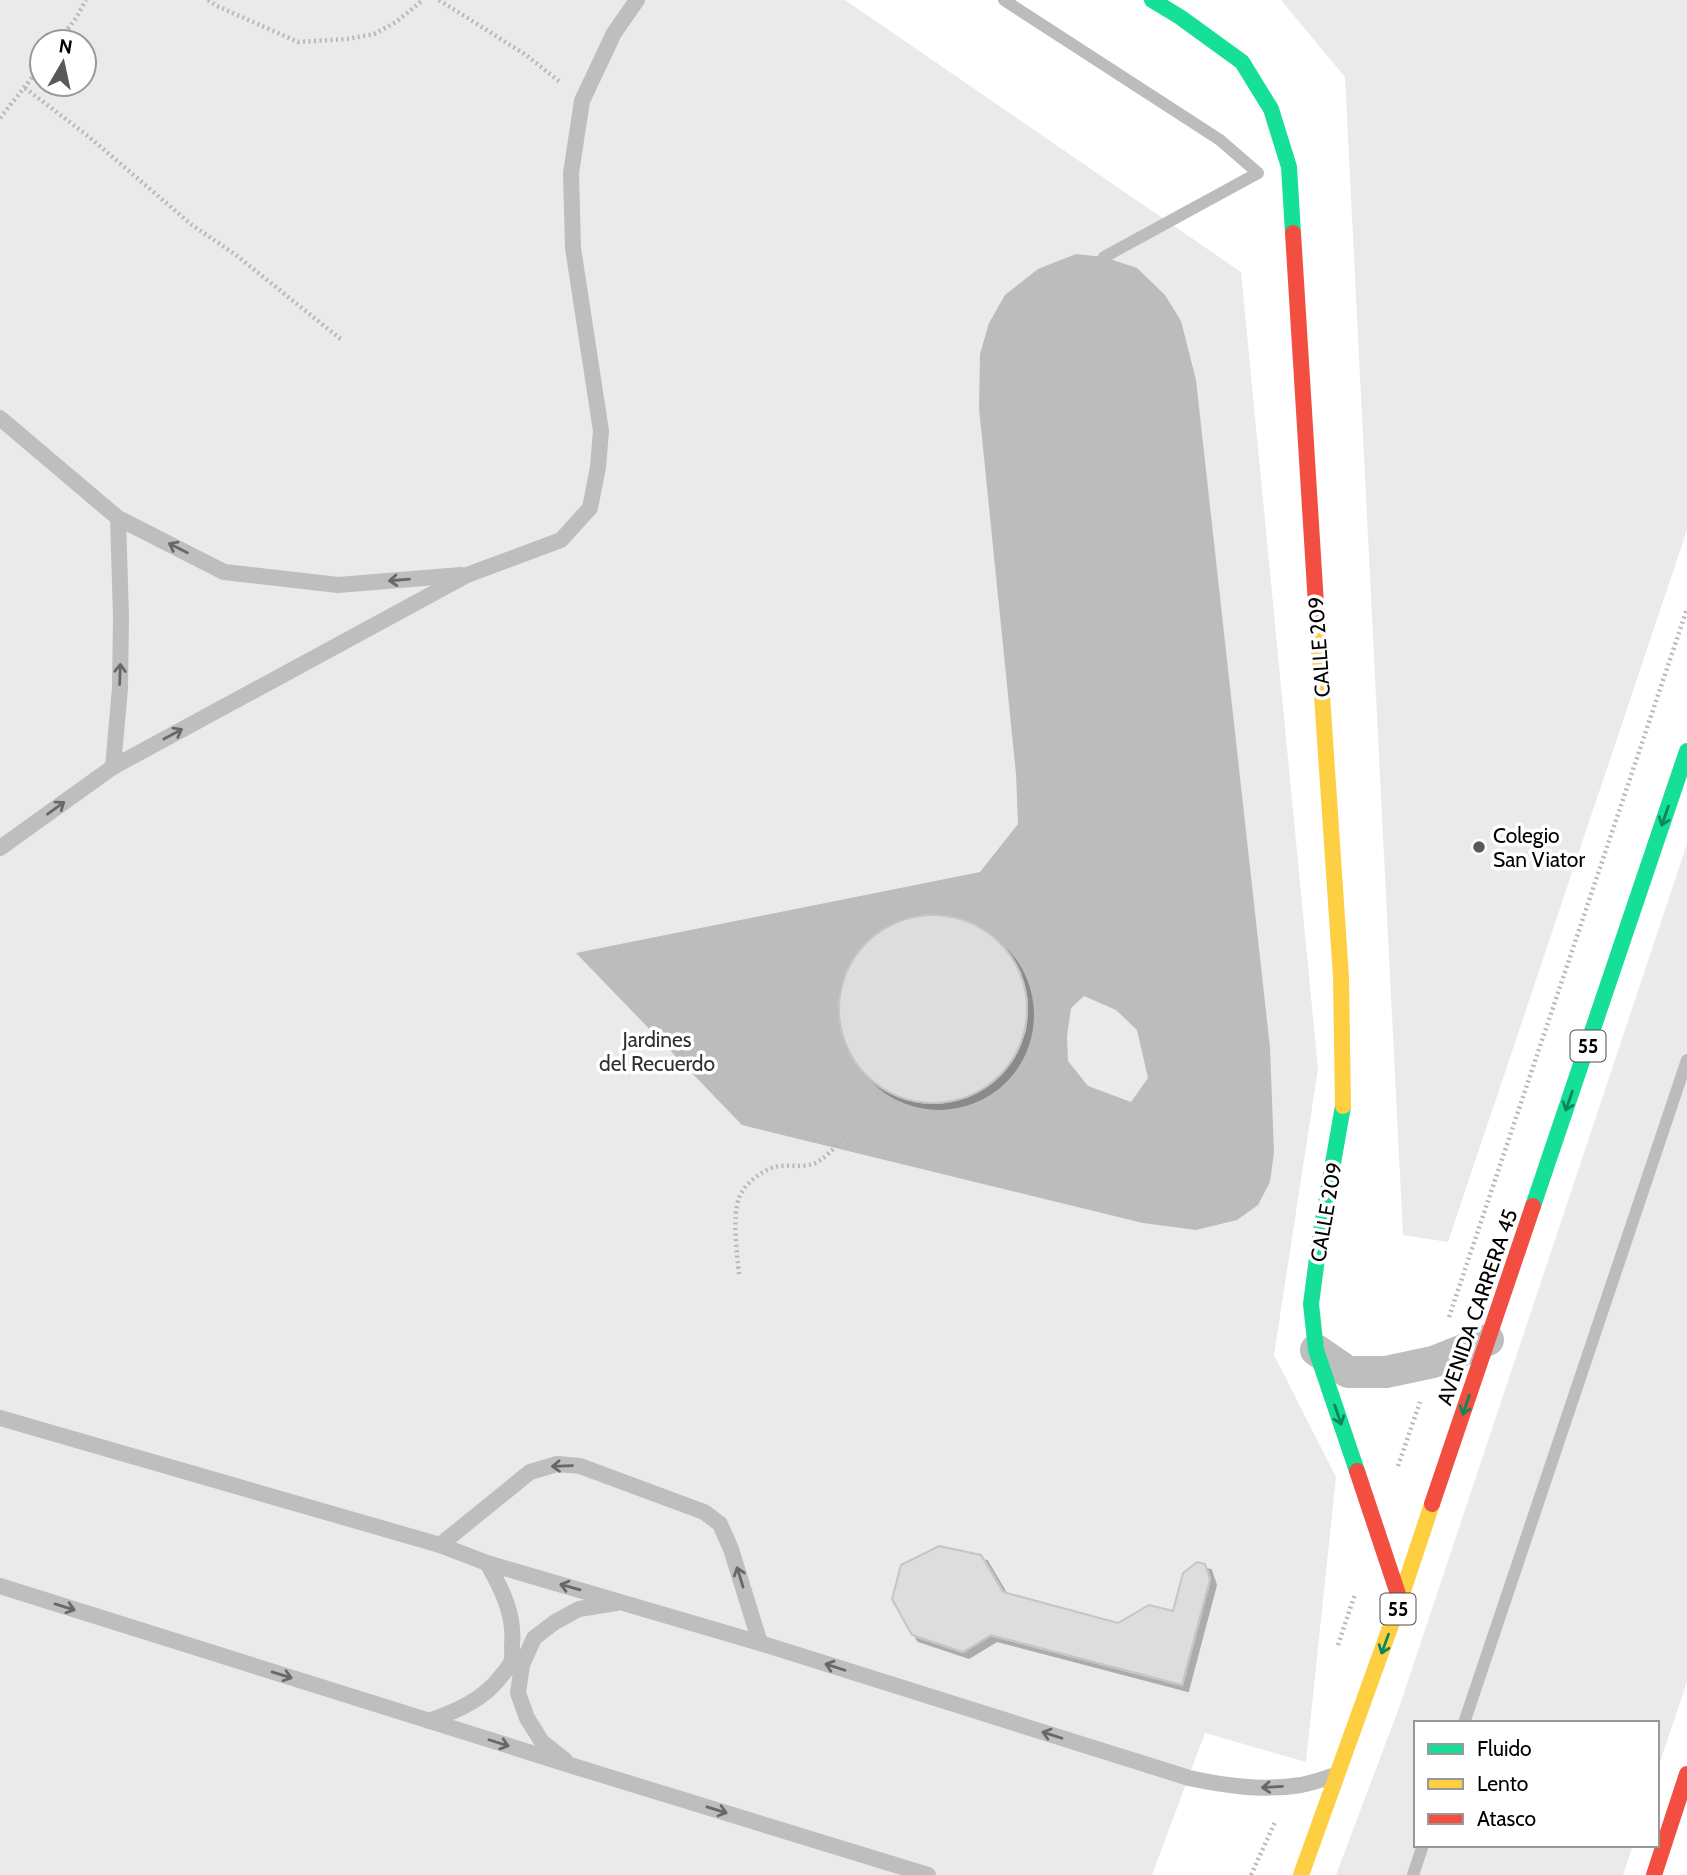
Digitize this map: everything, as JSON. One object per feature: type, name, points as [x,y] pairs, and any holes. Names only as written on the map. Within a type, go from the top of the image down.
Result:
[{"type":"main road","name":"CALLE 209","points":[[1152,0],[1242,62],[1271,109],[1289,167],[1341,978],[1344,1103],[1311,1304],[1316,1350],[1401,1600]]},
{"type":"main road","name":"AVENIDA CARRERA 45","points":[[1301,1875],[1401,1600],[1687,751]]},
{"type":"main road","points":[[1654,1875],[1687,1774]]},
{"type":"street","points":[[1316,1350],[1348,1372],[1386,1371],[1433,1362],[1488,1340]]},
{"type":"lane","points":[[0,848],[113,767],[467,575],[561,540],[590,508],[598,467],[601,431],[573,248],[571,173],[582,101],[614,33],[637,0]]},
{"type":"lane","points":[[0,418],[118,518],[224,572],[338,585],[467,575]]},
{"type":"lane","points":[[113,767],[120,688],[118,518]]},
{"type":"lane","points":[[0,1418],[440,1545],[487,1563],[760,1643],[1189,1778],[1227,1786],[1265,1787],[1302,1785],[1339,1774]]},
{"type":"lane","points":[[440,1545],[530,1472],[557,1464],[580,1466],[704,1511],[720,1524],[731,1549],[760,1643]]},
{"type":"lane","points":[[429,1721],[477,1699],[495,1684],[511,1662],[511,1614],[487,1563]]},
{"type":"lane","points":[[0,1586],[928,1875]]},
{"type":"lane","points":[[573,1766],[542,1742],[527,1718],[518,1693],[522,1665],[534,1638],[555,1622],[579,1609],[622,1602]]},
{"type":"path","points":[[68,28],[86,0]]},
{"type":"path","points":[[208,0],[298,42],[347,39],[374,34],[396,22],[423,0]]},
{"type":"path","points":[[439,0],[526,55],[582,101]]},
{"type":"path","points":[[0,118],[28,84]]},
{"type":"path","points":[[25,88],[108,153],[192,225],[236,255],[343,341]]},
{"type":"path","points":[[1377,1530],[1687,609]]},
{"type":"path","points":[[739,1274],[736,1222],[739,1198],[746,1187],[761,1172],[776,1167],[814,1164],[835,1148],[879,1094]]},
{"type":"path","points":[[1338,1645],[1355,1594]]},
{"type":"path","points":[[1251,1875],[1291,1786]]},
{"type":"green space","name":"Jardines del Recuerdo","points":[[0,0],[845,0],[1241,272],[1318,1069],[1274,1355],[1336,1477],[1306,1762],[1205,1733],[1152,1875],[0,1875]]},
{"type":"green space","name":"Colegio San Viator","points":[[1281,0],[1687,0],[1687,530],[1448,1242],[1403,1235],[1345,77]]},
{"type":"green space","points":[[1687,844],[1687,1682],[1659,1765],[1659,1721],[1414,1721],[1414,1847],[1632,1847],[1623,1875],[1336,1875],[1400,1705]]},
{"type":"shaded area","points":[[1076,254],[1104,257],[1137,268],[1165,295],[1181,321],[1196,380],[1270,1048],[1274,1152],[1270,1182],[1258,1205],[1237,1220],[1196,1230],[1143,1223],[742,1125],[576,953],[980,872],[1018,824],[1016,774],[979,408],[980,354],[989,323],[1005,295],[1038,269]],"holes":[[[921,916],[953,917],[981,928],[1005,947],[1021,972],[1028,1001],[1026,1031],[1014,1059],[995,1081],[969,1097],[938,1104],[906,1100],[877,1086],[855,1063],[841,1033],[838,1002],[846,971],[864,944],[890,925]],[[1084,996],[1116,1010],[1137,1030],[1148,1078],[1131,1102],[1088,1086],[1068,1061],[1067,1036],[1071,1008]]]},
{"type":"building","points":[[933,915],[969,922],[999,943],[1020,973],[1027,1009],[1020,1045],[999,1075],[969,1096],[933,1103],[897,1096],[867,1075],[846,1045],[839,1009],[846,973],[867,943],[897,922]]},
{"type":"building","points":[[939,1546],[981,1555],[1003,1592],[1118,1623],[1149,1605],[1173,1611],[1183,1573],[1197,1562],[1205,1564],[1210,1579],[1182,1685],[991,1635],[963,1652],[912,1635],[892,1599],[901,1565]]},
{"type":"waterway","points":[[1004,0],[1220,140],[1258,173],[1104,257]]},
{"type":"waterway","points":[[1465,1721],[1687,1060]]},
{"type":"waterway","points":[[1413,1875],[1422,1847]]},
{"type":"traffic: fast","points":[[1152,0],[1242,62],[1271,109],[1289,167],[1293,233]]},
{"type":"traffic: fast","points":[[1533,1206],[1687,751]]},
{"type":"traffic: fast","points":[[1343,1106],[1311,1304],[1316,1350],[1357,1471]]},
{"type":"traffic: slow","points":[[1317,621],[1341,977],[1343,1106]]},
{"type":"traffic: slow","points":[[1301,1875],[1432,1504]]},
{"type":"traffic: jam","points":[[1293,233],[1317,621]]},
{"type":"traffic: jam","points":[[1432,1504],[1533,1206]]},
{"type":"traffic: jam","points":[[1357,1471],[1400,1600]]},
{"type":"traffic: jam","points":[[1654,1875],[1687,1774]]},
{"type":"place","name":"Colegio San Viator","points":[[1479,847]]}]
